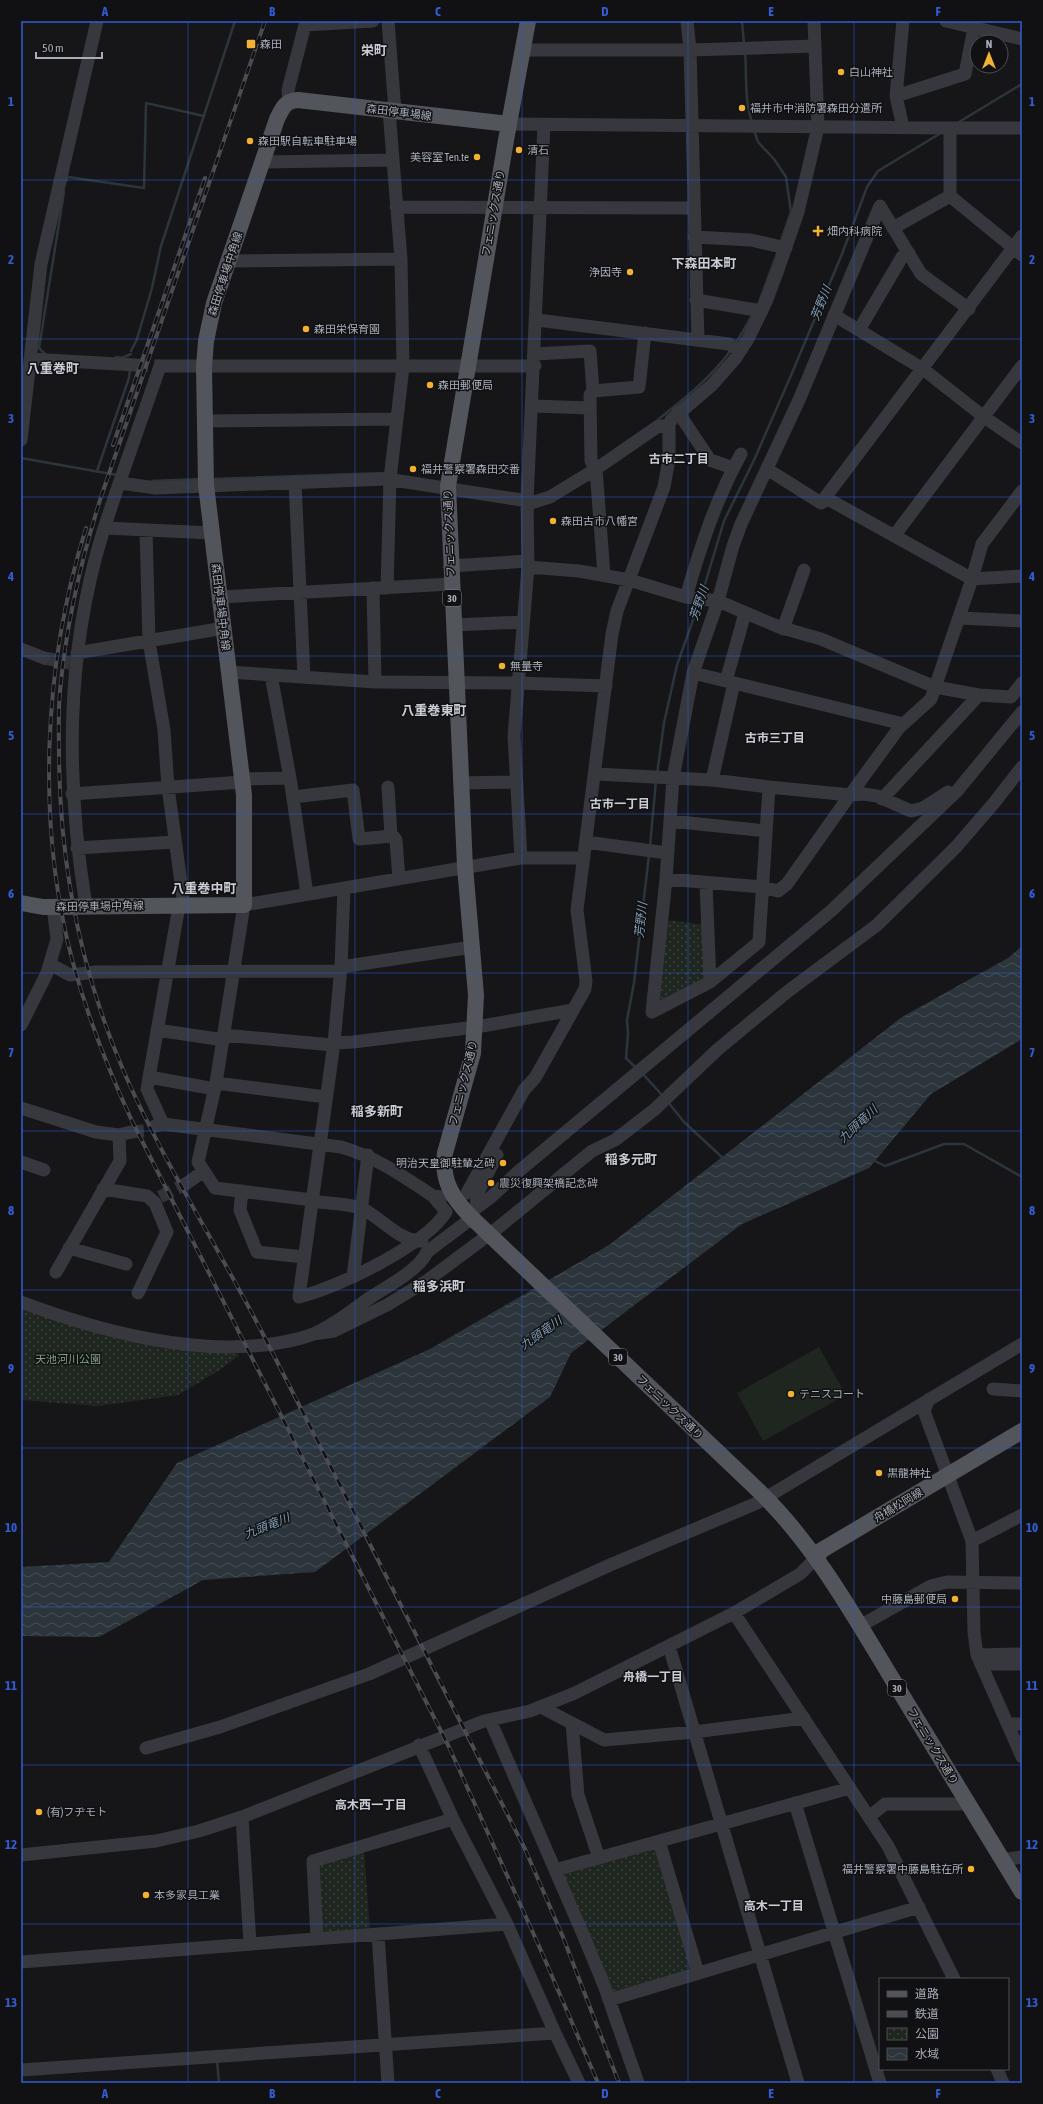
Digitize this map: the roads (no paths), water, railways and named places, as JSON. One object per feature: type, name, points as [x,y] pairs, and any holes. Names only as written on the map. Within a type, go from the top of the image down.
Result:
[{"type":"main road","name":"フェニックス通り","points":[[528,21],[467,367],[448,489],[460,783],[465,867],[476,995],[476,1027],[473,1053],[448,1141],[444,1165],[445,1176],[451,1194],[470,1218],[763,1495],[817,1557],[1022,1892]]},
{"type":"main road","name":"森田停車場線","points":[[289,100],[509,124]]},
{"type":"main road","name":"森田停車場中角線","points":[[21,903],[53,907],[244,905],[242,780],[206,480],[204,367],[210,318],[228,261],[277,119],[284,104],[289,100]]},
{"type":"main road","name":"舟橋松岡線","points":[[817,1557],[822,1550],[1022,1430]]},
{"type":"street","points":[[21,440],[27,356],[41,264],[97,21]]},
{"type":"street","points":[[289,100],[288,90],[304,25],[373,21]]},
{"type":"street","points":[[388,21],[393,160],[401,260],[403,367],[390,479],[388,588]]},
{"type":"street","points":[[687,21],[690,50],[690,126],[698,340]]},
{"type":"street","points":[[467,1193],[524,1090],[534,1078],[585,989],[586,981],[577,910],[596,774],[612,634],[617,612],[664,487],[669,459],[669,425],[678,412],[712,385],[740,351],[762,311],[798,212],[818,127],[814,21]]},
{"type":"street","points":[[903,21],[896,96],[903,127]]},
{"type":"street","points":[[946,21],[1022,39]]},
{"type":"street","points":[[896,96],[965,74],[974,28]]},
{"type":"street","points":[[523,50],[690,50],[815,46]]},
{"type":"street","points":[[509,124],[1022,128]]},
{"type":"street","points":[[522,858],[514,736],[528,564],[527,501],[537,320],[544,125]]},
{"type":"street","points":[[950,128],[950,196]]},
{"type":"street","points":[[262,162],[393,160]]},
{"type":"street","points":[[893,228],[950,196]]},
{"type":"street","points":[[950,196],[1018,251]]},
{"type":"street","points":[[396,206],[693,208]]},
{"type":"street","points":[[769,787],[759,942],[710,982],[652,1012],[666,879],[673,778],[693,673],[718,601],[741,524],[799,400],[880,206],[921,274],[969,309]]},
{"type":"street","points":[[767,470],[821,503],[969,309],[1018,251],[1022,236]]},
{"type":"street","points":[[694,237],[751,240],[786,248]]},
{"type":"street","points":[[859,330],[902,257],[908,253]]},
{"type":"street","points":[[228,261],[401,260]]},
{"type":"street","points":[[696,300],[762,311]]},
{"type":"street","points":[[834,315],[923,370],[1022,444]]},
{"type":"street","points":[[537,320],[729,344],[740,351]]},
{"type":"street","points":[[593,392],[639,387],[645,333]]},
{"type":"street","points":[[86,906],[77,848],[72,794],[74,660],[89,589],[105,528],[160,366],[467,367],[535,360],[590,351],[593,392],[590,395],[590,461],[596,470],[604,576]]},
{"type":"street","points":[[27,356],[135,365]]},
{"type":"street","points":[[894,536],[1022,366]]},
{"type":"street","points":[[532,406],[590,408]]},
{"type":"street","points":[[678,412],[710,460],[733,468]]},
{"type":"street","points":[[204,421],[397,419]]},
{"type":"street","points":[[120,483],[156,488],[206,480],[295,482],[390,479],[527,501],[540,501],[550,498],[596,470],[657,427],[669,425]]},
{"type":"street","points":[[686,597],[698,555],[720,496],[741,454]]},
{"type":"street","points":[[295,482],[302,592],[304,677]]},
{"type":"street","points":[[666,879],[763,887],[778,891],[787,884],[850,795],[904,724],[931,699],[972,580],[982,544],[1022,491]]},
{"type":"street","points":[[826,498],[972,580],[1022,576]]},
{"type":"street","points":[[105,528],[212,534]]},
{"type":"street","points":[[146,530],[149,641],[164,730],[168,787],[181,905],[167,972],[147,1089],[159,1125],[319,1143],[341,1147],[368,1155],[438,1197],[446,1212],[432,1230],[415,1241],[334,1286],[299,1297],[319,1143],[333,1044],[341,969],[344,888]]},
{"type":"street","points":[[450,566],[528,564],[629,580],[686,597],[718,601],[783,629],[821,639],[935,687],[979,695],[1011,697],[1022,683]]},
{"type":"street","points":[[783,629],[804,570]]},
{"type":"street","points":[[220,598],[451,584]]},
{"type":"street","points":[[372,588],[375,682]]},
{"type":"street","points":[[712,780],[730,682],[745,612]]},
{"type":"street","points":[[959,618],[1022,621]]},
{"type":"street","points":[[453,626],[523,622]]},
{"type":"street","points":[[74,660],[149,641],[224,628]]},
{"type":"street","points":[[21,649],[44,658]]},
{"type":"street","points":[[229,672],[375,682],[456,684],[518,683],[606,686]]},
{"type":"street","points":[[693,673],[904,724]]},
{"type":"street","points":[[271,675],[290,778],[307,894]]},
{"type":"street","points":[[882,799],[979,695]]},
{"type":"street","points":[[313,1334],[406,1274],[425,1257],[427,1252],[470,1218],[520,1171],[831,911],[957,791],[1022,712]]},
{"type":"street","points":[[21,1302],[93,1325],[150,1338],[203,1347],[262,1346],[313,1334],[334,1331],[387,1305],[428,1280],[499,1227],[592,1151],[615,1140],[654,1110],[717,1050],[787,992],[877,925],[956,847],[994,803],[1022,767]]},
{"type":"street","points":[[596,774],[712,780],[850,795],[864,794],[882,799],[911,811],[917,811],[946,793],[957,791]]},
{"type":"street","points":[[72,794],[242,780],[290,778]]},
{"type":"street","points":[[460,783],[517,782]]},
{"type":"street","points":[[388,786],[391,836]]},
{"type":"street","points":[[293,797],[354,790],[358,839],[391,836],[396,840],[399,878]]},
{"type":"street","points":[[670,821],[766,831]]},
{"type":"street","points":[[77,848],[175,842]]},
{"type":"street","points":[[586,842],[667,853]]},
{"type":"street","points":[[534,1078],[531,1092],[479,1190],[470,1218],[421,1241],[406,1238],[362,1208],[215,1188],[198,1162],[216,1086],[244,905],[522,858],[584,858]]},
{"type":"street","points":[[706,883],[710,982]]},
{"type":"street","points":[[21,1025],[50,964],[57,939],[53,907]]},
{"type":"street","points":[[50,964],[70,975],[96,972],[234,973],[341,969],[472,947]]},
{"type":"street","points":[[157,1030],[224,1037],[333,1044],[476,1027],[573,1010]]},
{"type":"street","points":[[149,1077],[216,1086],[326,1097]]},
{"type":"street","points":[[21,1108],[96,1132],[125,1134],[120,1161],[56,1272]]},
{"type":"street","points":[[354,1276],[368,1155]]},
{"type":"street","points":[[21,1162],[44,1170]]},
{"type":"street","points":[[187,1183],[204,1171]]},
{"type":"street","points":[[103,1189],[147,1196],[156,1199],[155,1203],[167,1232],[138,1293]]},
{"type":"street","points":[[242,1191],[240,1210],[257,1252],[304,1257]]},
{"type":"street","points":[[69,1248],[126,1264]]},
{"type":"street","points":[[146,1748],[220,1727],[369,1674],[610,1565],[757,1503],[763,1495],[1022,1344]]},
{"type":"street","points":[[992,1389],[1022,1391]]},
{"type":"street","points":[[929,1399],[924,1411],[972,1541],[974,1632],[979,1659],[1022,1757]]},
{"type":"street","points":[[972,1541],[1022,1515]]},
{"type":"street","points":[[21,1855],[156,1841],[199,1831],[242,1817],[419,1745],[490,1720],[541,1707],[575,1693],[734,1613],[800,1574],[817,1557]]},
{"type":"street","points":[[860,1626],[931,1586],[947,1582],[1022,1584]]},
{"type":"street","points":[[734,1613],[888,1846],[954,1978]]},
{"type":"street","points":[[669,1646],[798,2083]]},
{"type":"street","points":[[979,1659],[1022,1654]]},
{"type":"street","points":[[979,1659],[1022,1664]]},
{"type":"street","points":[[541,1707],[604,1740],[694,1732],[804,1718]]},
{"type":"street","points":[[490,1720],[609,2000],[638,2083]]},
{"type":"street","points":[[572,1723],[578,1795],[599,1858]]},
{"type":"street","points":[[1008,1724],[1022,1724]]},
{"type":"street","points":[[419,1745],[453,1820],[507,1924],[554,2034],[579,2083]]},
{"type":"street","points":[[555,1870],[850,1788]]},
{"type":"street","points":[[795,1803],[880,2083]]},
{"type":"street","points":[[869,1817],[885,1804],[968,1804]]},
{"type":"street","points":[[242,1817],[250,1944]]},
{"type":"street","points":[[318,1938],[313,1861],[453,1820]]},
{"type":"street","points":[[659,1841],[698,1973]]},
{"type":"street","points":[[1002,1860],[1022,1856]]},
{"type":"street","points":[[609,2000],[919,1907]]},
{"type":"street","points":[[21,1962],[507,1924]]},
{"type":"street","points":[[378,1934],[388,2083]]},
{"type":"street","points":[[21,2070],[554,2034]]},
{"type":"street","points":[[998,2070],[1004,2083]]},
{"type":"water","name":"九頭竜川","points":[[1022,946],[1022,1039],[931,1094],[869,1168],[742,1224],[571,1353],[550,1397],[315,1572],[203,1580],[99,1637],[21,1636],[21,1567],[109,1562],[177,1463],[430,1349],[609,1245],[902,1017],[1008,958]]},
{"type":"waterway","points":[[131,351],[137,339],[152,288],[161,246],[235,21]]},
{"type":"waterway","points":[[742,21],[744,44]]},
{"type":"waterway","points":[[745,51],[747,96],[749,114],[752,122]]},
{"type":"waterway","name":"芳野川","points":[[959,122],[1022,84]]},
{"type":"waterway","points":[[66,181],[68,177],[144,188],[146,103],[204,116]]},
{"type":"waterway","points":[[754,130],[758,142],[774,159],[786,177],[791,212],[781,241]]},
{"type":"waterway","name":"芳野川","points":[[702,594],[724,521],[755,458],[792,373],[842,254],[867,187],[878,171],[941,133]]},
{"type":"waterway","points":[[45,354],[39,348],[64,192]]},
{"type":"waterway","points":[[758,305],[778,251]]},
{"type":"waterway","points":[[736,343],[753,314]]},
{"type":"waterway","points":[[655,422],[705,380],[731,350]]},
{"type":"waterway","points":[[116,357],[122,358],[131,354]]},
{"type":"waterway","points":[[97,471],[129,378],[130,370]]},
{"type":"waterway","points":[[21,458],[117,475]]},
{"type":"waterway","points":[[212,479],[386,473]]},
{"type":"waterway","points":[[152,481],[201,479]]},
{"type":"waterway","name":"芳野川","points":[[657,774],[664,723],[677,665],[699,603]]},
{"type":"waterway","name":"芳野川","points":[[650,846],[656,781]]},
{"type":"waterway","name":"芳野川","points":[[636,1068],[626,1058],[628,1033],[627,1020],[634,983],[649,855]]},
{"type":"waterway","name":"芳野川","points":[[643,1074],[662,1095]]},
{"type":"waterway","name":"芳野川","points":[[668,1102],[684,1122],[725,1160]]},
{"type":"waterway","points":[[873,1160],[885,1166],[944,1144],[964,1144],[1022,1177]]},
{"type":"waterway","points":[[217,2060],[219,2083]]},
{"type":"tunnel","points":[[135,365],[160,366]]},
{"type":"tunnel","points":[[44,658],[70,663]]},
{"type":"tunnel","points":[[131,1132],[145,1131],[155,1126]]},
{"type":"tunnel","points":[[160,1197],[187,1183]]},
{"type":"railway","points":[[265,21],[101,497],[75,593],[66,642],[60,691],[59,716],[60,798],[69,878],[76,918],[96,996],[124,1072],[156,1140],[265,1338],[525,1849],[563,1937],[619,2083]]},
{"type":"railway","points":[[113,445],[205,178]]},
{"type":"railway","points":[[86,528],[72,580],[61,634],[53,689],[50,745],[50,801],[53,856],[61,910],[73,963],[85,1004],[107,1063],[132,1121],[449,1747],[539,1946],[598,2083]]},
{"type":"place","name":"森田","points":[[251,44]]},
{"type":"place","name":"白山神社","points":[[841,72]]},
{"type":"place","name":"福井市中消防署森田分遣所","points":[[742,108]]},
{"type":"place","name":"森田駅自転車駐車場","points":[[250,141]]},
{"type":"place","name":"清石","points":[[519,150]]},
{"type":"place","name":"美容室 Ten.te","points":[[477,157]]},
{"type":"place","name":"畑内科病院","points":[[818,231]]},
{"type":"place","name":"浄因寺","points":[[630,272]]},
{"type":"place","name":"森田栄保育園","points":[[306,329]]},
{"type":"place","name":"森田郵便局","points":[[430,385]]},
{"type":"place","name":"福井警察署森田交番","points":[[413,469]]},
{"type":"place","name":"森田古市八幡宮","points":[[553,521]]},
{"type":"place","name":"無量寺","points":[[502,666]]},
{"type":"place","name":"明治天皇御駐輦之碑","points":[[503,1163]]},
{"type":"place","name":"震災復興架橋記念碑","points":[[491,1183]]},
{"type":"place","name":"テニスコート","points":[[791,1394]]},
{"type":"place","name":"黒龍神社","points":[[879,1473]]},
{"type":"place","name":"中藤島郵便局","points":[[955,1599]]},
{"type":"place","name":"(有)フヂモト","points":[[39,1812]]},
{"type":"place","name":"福井警察署中藤島駐在所","points":[[971,1869]]},
{"type":"place","name":"本多家具工業","points":[[146,1895]]},
{"type":"district","name":"栄町","points":[[374,50]]},
{"type":"district","name":"下森田本町","points":[[704,263]]},
{"type":"district","name":"八重巻町","points":[[53,368]]},
{"type":"district","name":"古市二丁目","points":[[679,459]]},
{"type":"district","name":"八重巻東町","points":[[434,710]]},
{"type":"district","name":"古市三丁目","points":[[775,738]]},
{"type":"district","name":"古市一丁目","points":[[620,804]]},
{"type":"district","name":"八重巻中町","points":[[204,888]]},
{"type":"district","name":"稲多新町","points":[[377,1111]]},
{"type":"district","name":"稲多元町","points":[[631,1159]]},
{"type":"district","name":"稲多浜町","points":[[439,1286]]},
{"type":"district","name":"舟橋一丁目","points":[[653,1677]]},
{"type":"district","name":"高木西一丁目","points":[[371,1805]]},
{"type":"district","name":"高木一丁目","points":[[774,1906]]},
{"type":"park label","name":"天池河川公園","points":[[68,1359]]}]
